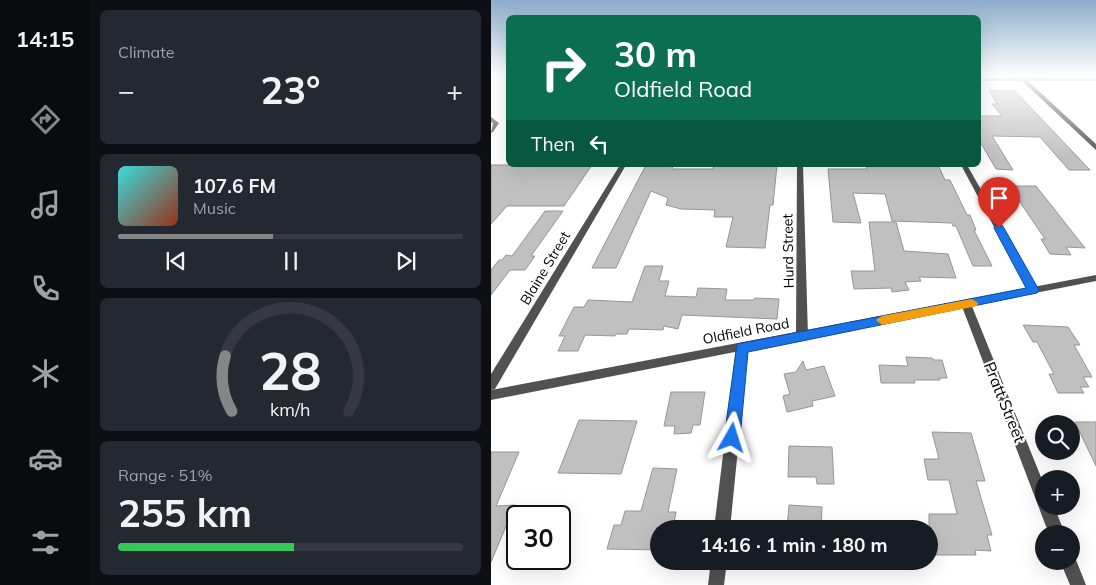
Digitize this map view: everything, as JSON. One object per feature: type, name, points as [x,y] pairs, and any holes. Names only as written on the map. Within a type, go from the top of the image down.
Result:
[{"type":"street","points":[[1048,102],[1096,148]]},
{"type":"street","points":[[491,119],[497,123],[491,131]]},
{"type":"street","name":"Blaine Street","points":[[491,385],[622,167]]},
{"type":"street","name":"Hurd Street","points":[[800,167],[802,336]]},
{"type":"street","points":[[965,167],[1033,290]]},
{"type":"street","name":"Oldfield Road","points":[[491,396],[1096,278]]},
{"type":"street","name":"Pratt Street","points":[[966,304],[1035,480]]},
{"type":"street","points":[[723,520],[742,348]]},
{"type":"street","points":[[716,585],[718,570]]},
{"type":"street","points":[[1071,570],[1077,585]]},
{"type":"building","points":[[996,102],[1026,102],[1090,170],[1069,170],[1040,137],[992,136],[1013,170],[996,169],[981,143],[981,116],[1002,116],[992,104],[997,104]]},
{"type":"building","points":[[491,165],[506,165],[506,167],[591,167],[564,206],[507,206],[491,224]]},
{"type":"building","points":[[645,167],[713,169],[714,167],[777,167],[773,205],[770,205],[765,248],[726,247],[733,217],[714,217],[715,210],[681,209],[666,205],[668,198],[651,191],[616,268],[592,268]]},
{"type":"building","points":[[866,167],[939,167],[945,180],[950,180],[967,215],[970,215],[976,230],[974,230],[992,266],[973,266],[956,226],[953,226],[952,223],[892,221],[885,194],[853,193],[861,223],[833,222],[828,169],[867,169]]},
{"type":"building","points":[[1009,186],[1036,186],[1085,248],[1066,247],[1071,255],[1050,254],[1041,239],[1045,239]]},
{"type":"building","points":[[545,211],[563,211],[531,256],[535,256],[525,270],[510,270],[491,295],[491,270],[506,255],[512,256]]},
{"type":"building","points":[[869,222],[896,222],[904,251],[948,254],[956,278],[919,277],[921,281],[905,282],[909,290],[892,292],[891,288],[854,289],[851,271],[875,271]]},
{"type":"building","points":[[645,266],[663,266],[659,281],[669,281],[665,296],[696,297],[698,288],[727,289],[725,300],[779,299],[777,319],[682,315],[678,329],[664,326],[663,330],[629,329],[627,334],[616,334],[615,336],[585,335],[578,351],[558,351],[565,336],[559,336],[574,307],[584,307],[588,300],[632,302]]},
{"type":"building","points":[[1023,325],[1068,327],[1080,345],[1074,345],[1092,377],[1083,377],[1089,387],[1080,387],[1084,393],[1058,393],[1049,374],[1054,374],[1037,342],[1033,342]]},
{"type":"building","points":[[906,357],[942,360],[947,378],[939,378],[940,380],[914,380],[915,383],[881,383],[879,365],[908,366]]},
{"type":"building","points":[[803,361],[806,370],[824,366],[835,396],[812,401],[813,406],[787,412],[783,396],[790,394],[784,374],[796,372]]},
{"type":"building","points":[[671,392],[705,392],[700,425],[693,425],[691,433],[674,434],[675,426],[664,426]]},
{"type":"building","points":[[579,420],[637,421],[621,474],[558,473]]},
{"type":"building","points":[[1080,422],[1096,422],[1096,466],[1080,432]]},
{"type":"building","points":[[932,432],[971,433],[985,481],[976,481],[992,535],[987,535],[991,551],[975,550],[976,555],[938,555],[938,520],[929,520],[929,514],[957,514],[949,480],[928,480],[924,459],[939,459]]},
{"type":"building","points":[[789,446],[832,447],[834,484],[817,484],[816,477],[788,477]]},
{"type":"building","points":[[491,452],[519,452],[496,506],[506,505],[506,526],[491,562]]},
{"type":"building","points":[[653,468],[677,469],[668,512],[676,512],[675,520],[650,520],[650,550],[607,549],[614,525],[621,525],[625,511],[641,511]]},
{"type":"building","points":[[789,505],[822,507],[821,520],[788,520]]},
{"type":"slow traffic","points":[[882,320],[972,303]]},
{"type":"route","points":[[732,438],[742,348],[1033,290],[999,228]]}]
